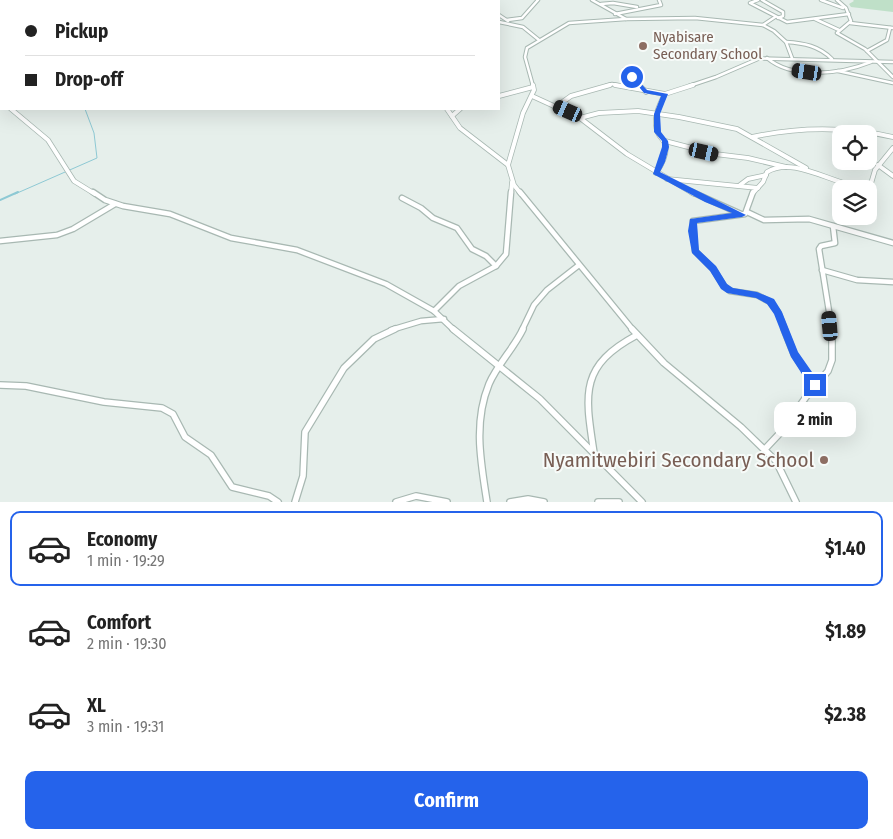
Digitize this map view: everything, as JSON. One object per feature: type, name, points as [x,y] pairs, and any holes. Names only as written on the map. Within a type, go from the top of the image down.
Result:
[{"type":"street","points":[[507,20],[522,18],[538,0]]},
{"type":"street","points":[[592,0],[626,19]]},
{"type":"street","points":[[615,14],[661,5],[659,0]]},
{"type":"street","points":[[758,0],[750,3],[776,18],[791,22],[848,12]]},
{"type":"street","points":[[762,0],[783,12],[783,16],[763,25]]},
{"type":"street","points":[[820,0],[848,12]]},
{"type":"street","points":[[837,0],[848,12],[850,23]]},
{"type":"street","points":[[601,4],[611,3],[643,8]]},
{"type":"street","points":[[500,15],[510,24]]},
{"type":"street","points":[[434,311],[459,286],[496,266],[506,254],[509,242],[512,181],[508,165],[522,113],[532,96],[533,87],[525,53],[529,45],[571,23],[626,19],[701,18],[763,25],[774,31],[786,42],[792,58]]},
{"type":"street","points":[[814,18],[840,30]]},
{"type":"street","points":[[500,22],[522,26],[533,33],[545,37]]},
{"type":"street","points":[[867,51],[887,40],[892,28],[850,23],[836,32],[867,51],[874,61],[893,77]]},
{"type":"street","points":[[533,33],[539,40]]},
{"type":"street","points":[[786,42],[811,44],[824,51],[832,59]]},
{"type":"street","points":[[746,58],[893,62]]},
{"type":"street","points":[[557,106],[571,96],[612,84],[646,92],[665,94],[716,77],[760,58]]},
{"type":"street","points":[[767,58],[776,65],[815,72],[862,65],[874,61]]},
{"type":"street","points":[[624,69],[646,92]]},
{"type":"street","points":[[834,70],[893,82]]},
{"type":"street","points":[[500,96],[533,87]]},
{"type":"street","points":[[665,94],[657,114],[658,132],[665,141],[714,154],[748,158],[792,169],[814,172]]},
{"type":"street","points":[[532,96],[580,118],[627,154],[656,173],[708,201],[764,220],[777,221],[802,218],[893,242]]},
{"type":"street","points":[[12,110],[48,140],[74,181],[92,193],[115,204],[170,214],[231,238],[297,250],[386,284],[434,311],[467,342],[540,399],[642,502]]},
{"type":"street","points":[[448,110],[460,128],[481,142],[508,165]]},
{"type":"street","points":[[452,116],[459,110]]},
{"type":"street","points":[[580,118],[612,110],[657,114],[736,129],[814,172],[846,186],[866,188],[872,184],[873,174],[878,165],[893,148]]},
{"type":"street","points":[[752,137],[767,133],[844,130],[877,133],[893,137]]},
{"type":"street","points":[[656,173],[662,162],[665,141]]},
{"type":"street","points":[[878,165],[893,176]]},
{"type":"street","points":[[744,214],[751,195],[764,182],[770,170],[792,169]]},
{"type":"street","points":[[740,185],[744,181],[766,175]]},
{"type":"street","points":[[665,178],[758,188]]},
{"type":"street","points":[[512,181],[637,335],[664,363],[765,449],[783,472],[796,502]]},
{"type":"street","points":[[402,198],[421,208],[433,218],[457,228],[472,249],[486,256],[496,266]]},
{"type":"street","points":[[0,241],[57,235],[76,228],[100,210],[115,204]]},
{"type":"street","points":[[744,214],[693,221],[692,231],[695,251],[713,268],[724,286],[730,291],[757,295],[770,302],[778,312],[794,354],[815,385]]},
{"type":"street","points":[[765,449],[779,437],[815,385],[827,372],[832,354],[829,312],[819,249],[821,246],[835,243],[833,226]]},
{"type":"street","points":[[488,502],[480,454],[480,424],[489,384],[519,337],[534,305],[547,290],[579,265]]},
{"type":"street","points":[[822,270],[854,280],[893,282]]},
{"type":"street","points":[[295,502],[303,476],[303,440],[305,432],[344,368],[374,339],[386,331],[421,321],[444,319]]},
{"type":"street","points":[[594,454],[588,402],[589,381],[595,368],[612,348],[637,335]]},
{"type":"street","points":[[0,385],[26,386],[104,402],[162,408],[173,414],[185,437],[211,455],[232,487],[269,496],[278,502]]},
{"type":"street","points":[[396,502],[416,496],[446,502]]},
{"type":"street","points":[[510,502],[528,499],[544,502]]},
{"type":"street","points":[[598,502],[619,502]]},
{"type":"green space","points":[[853,0],[893,0],[893,12],[851,7],[849,4]]},
{"type":"waterway","points":[[15,194],[97,158],[94,133],[85,110]]},
{"type":"waterway","points":[[0,200],[18,192]]},
{"type":"place","name":"Nyabisare Secondary School","points":[[643,46]]},
{"type":"place","name":"Nyamitwebiri Secondary School","points":[[824,460]]},
{"type":"route","points":[[632,77],[646,92],[665,94],[657,114],[658,132],[665,141],[666,147],[662,162],[656,173],[708,201],[742,215],[696,219],[693,221],[692,231],[695,251],[698,256],[713,268],[724,286],[730,291],[764,297],[775,307],[794,354],[815,385]]}]
